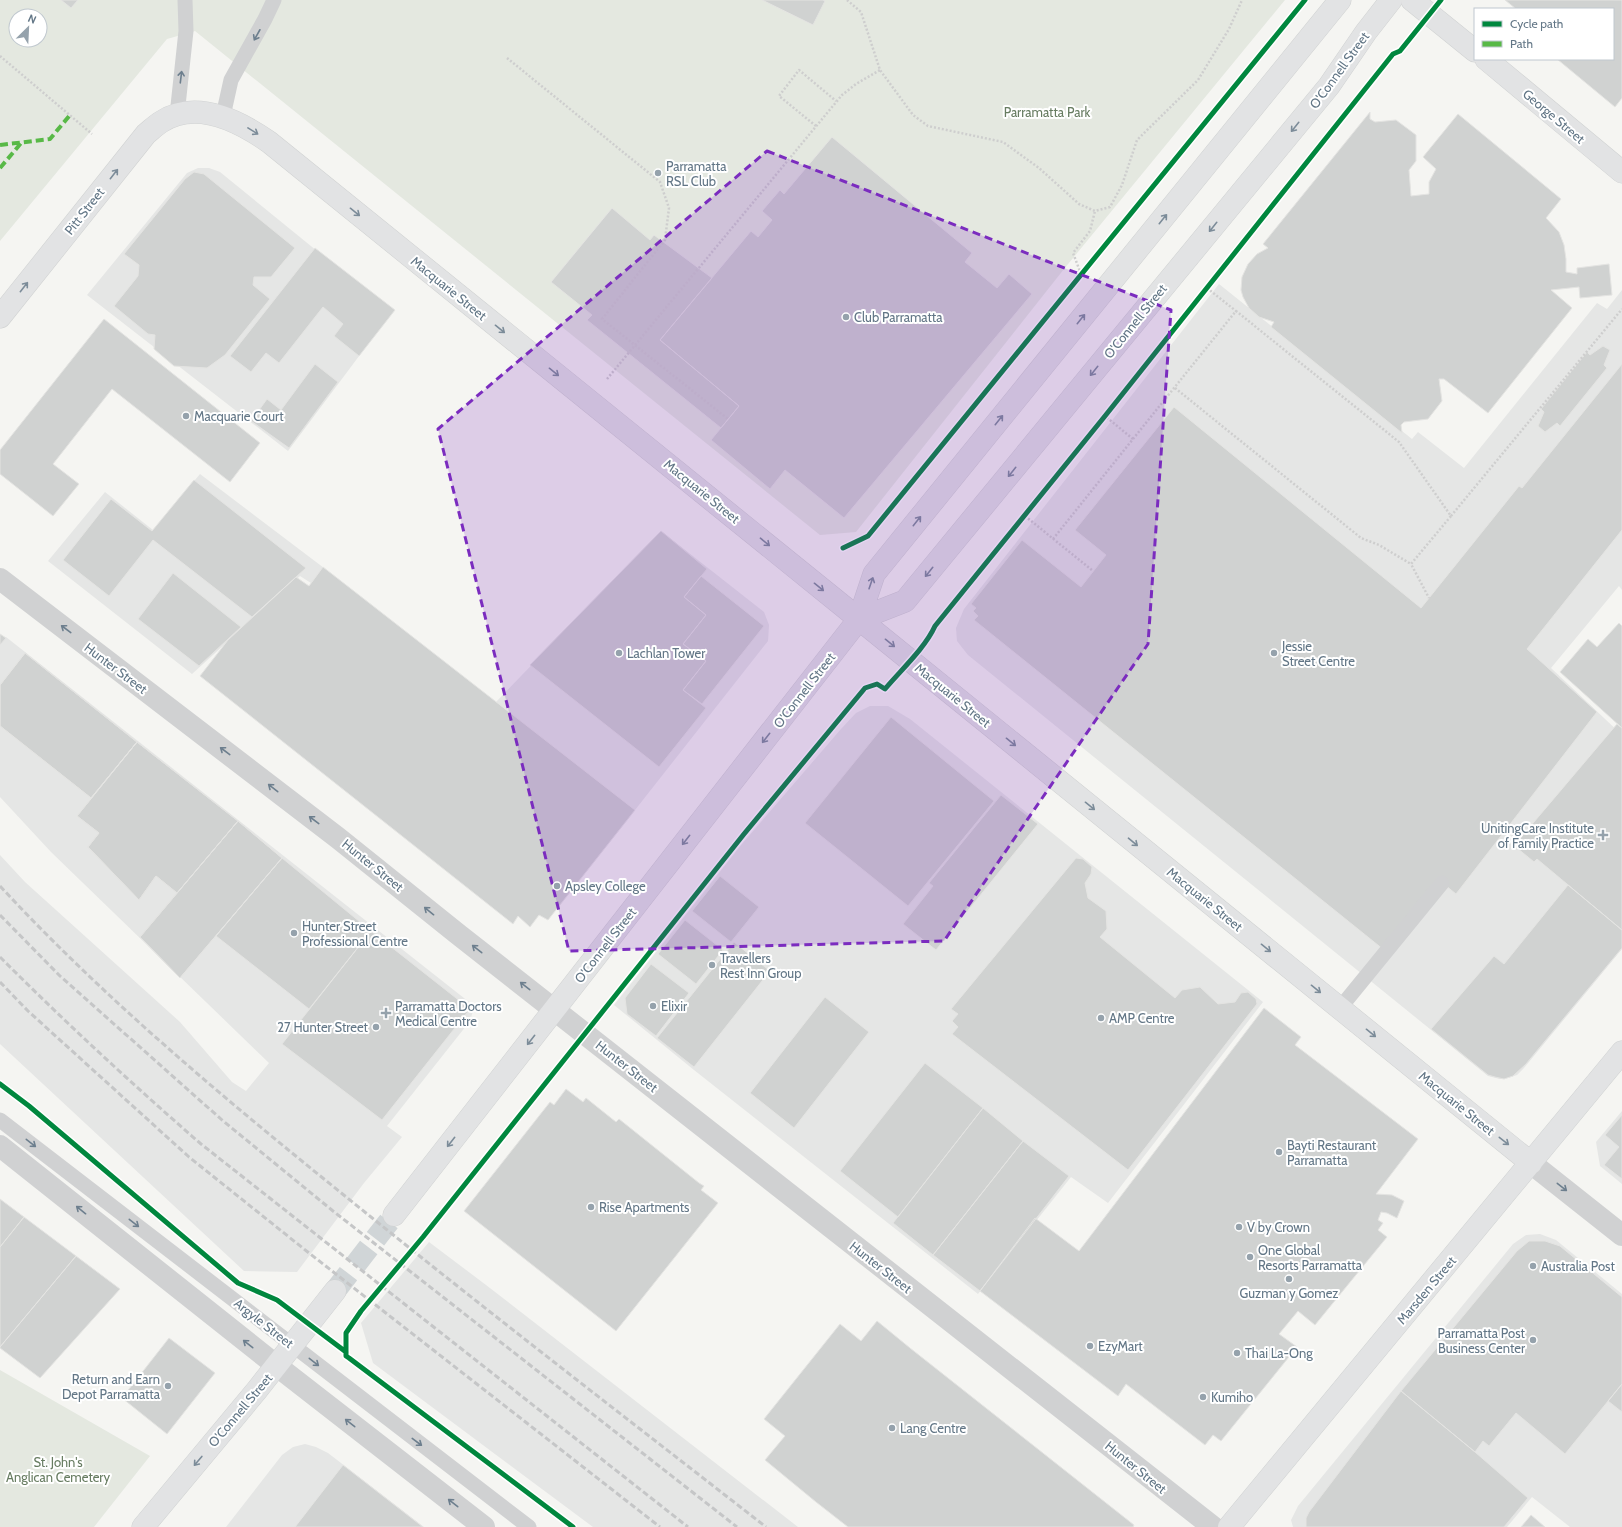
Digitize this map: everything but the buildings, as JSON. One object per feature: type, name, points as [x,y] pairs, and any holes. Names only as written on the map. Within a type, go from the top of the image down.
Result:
[{"type":"main road","name":"O'Connell Street","points":[[394,1215],[859,619],[874,574],[1340,0]]},
{"type":"main road","name":"O'Connell Street","points":[[859,619],[905,601],[1329,86],[1366,32],[1391,0]]},
{"type":"main road","points":[[1412,0],[1474,50]]},
{"type":"main road","name":"George Street","points":[[1487,60],[1622,172]]},
{"type":"main road","name":"Macquarie Street","points":[[177,115],[208,113],[223,116],[239,123],[269,142],[1531,1163]]},
{"type":"main road","name":"Pitt Street","points":[[0,317],[146,134],[161,122],[177,115]]},
{"type":"main road","name":"Marsden Street","points":[[1229,1527],[1622,1052]]},
{"type":"main road","name":"O'Connell Street","points":[[143,1527],[276,1366],[335,1291]]},
{"type":"street","name":"Hunter Street","points":[[0,579],[338,838],[459,935],[1213,1527]]},
{"type":"street","name":"Argyle Street","points":[[0,1146],[276,1366],[484,1527]]},
{"type":"street","name":"Macquarie Street","points":[[1531,1163],[1622,1235]]},
{"type":"lane","points":[[177,115],[186,31],[185,0]]},
{"type":"lane","points":[[223,116],[234,75],[274,0]]},
{"type":"lane","points":[[1340,1008],[1442,883]]},
{"type":"lane","name":"Argyle Street","points":[[0,1120],[529,1527]]},
{"type":"path","points":[[847,0],[861,12],[880,70],[913,115],[928,126],[1003,142],[1039,168],[1078,204],[1095,211],[1110,207],[1122,185],[1137,140],[1198,80],[1229,29],[1242,0]]},
{"type":"path","points":[[0,56],[92,134]]},
{"type":"path","points":[[507,58],[660,182],[669,208],[665,240],[602,319],[728,419]]},
{"type":"path","points":[[816,126],[779,96],[799,70],[836,101]]},
{"type":"path","points":[[607,379],[836,101],[856,84],[880,70]]},
{"type":"path","points":[[1080,277],[1073,254],[1090,232],[1095,211]]},
{"type":"path","points":[[1080,277],[1087,268]]},
{"type":"path","points":[[1202,294],[1212,282]]},
{"type":"path","points":[[1207,288],[1399,442],[1451,516]]},
{"type":"path","points":[[1411,564],[1622,309]]},
{"type":"path","points":[[1053,539],[1236,311]]},
{"type":"path","points":[[1175,388],[1361,538],[1379,545],[1411,564],[1429,598]]},
{"type":"path","points":[[1100,422],[1110,410]]},
{"type":"path","points":[[1105,416],[1133,439]]},
{"type":"path","points":[[1020,522],[1030,510]]},
{"type":"path","points":[[1025,516],[1093,571]]},
{"type":"highlighted area","points":[[767,151],[1171,310],[1148,644],[944,941],[569,951],[438,429]]},
{"type":"shaded area","points":[[198,168],[209,168],[220,172],[392,312],[288,451],[87,295],[187,173]]},
{"type":"shaded area","points":[[1219,284],[1412,439],[1418,432],[1464,468],[1597,303],[1607,309],[1622,290],[1622,590],[1619,586],[1551,668],[1622,735],[1622,949],[1517,1075],[1500,1079],[1488,1076],[968,655],[957,641],[956,628],[964,609]]},
{"type":"shaded area","points":[[200,474],[324,568],[311,583],[300,576],[192,674],[48,561],[105,492],[153,530]]},
{"type":"shaded area","points":[[661,531],[764,612],[769,625],[768,641],[635,810],[496,702]]},
{"type":"shaded area","points":[[6,637],[469,1002],[473,1011],[470,1021],[387,1126],[402,1137],[364,1183],[297,1272],[244,1271],[0,1044],[0,855],[25,882],[180,1022],[232,1082],[246,1091],[269,1063],[51,852],[0,797],[0,644]]},
{"type":"shaded area","points":[[870,706],[888,706],[910,719],[1263,1002],[1108,1203],[1071,1177],[978,1294],[614,1005],[742,844],[841,729],[856,713]]},
{"type":"shaded area","points":[[1622,1111],[1622,1184],[1600,1166],[1596,1142]]},
{"type":"shaded area","points":[[1540,1234],[1556,1240],[1622,1294],[1622,1527],[1570,1527],[1532,1497],[1507,1527],[1293,1527],[1291,1520],[1298,1506],[1513,1244],[1526,1235]]},
{"type":"shaded area","points":[[429,1242],[798,1527],[593,1527],[373,1363],[361,1323]]},
{"type":"shaded area","points":[[305,1444],[316,1447],[328,1453],[424,1527],[226,1527],[282,1455],[293,1447]]},
{"type":"green space","name":"Parramatta RSL Club","points":[[0,0],[1285,0],[1064,269],[856,532],[820,535],[195,31],[167,39],[0,241]]},
{"type":"green space","name":"St. John's Anglican Cemetery","points":[[0,1370],[150,1456],[94,1527],[0,1527]]},
{"type":"tunnel","points":[[335,1291],[394,1215]]},
{"type":"railway","points":[[0,886],[43,931],[133,1017],[274,1139],[469,1295],[766,1527]]},
{"type":"railway","points":[[0,915],[60,976],[222,1120],[333,1211],[737,1527]]},
{"type":"railway","points":[[0,957],[99,1052],[201,1144],[688,1527]]},
{"type":"railway","points":[[0,982],[28,1011],[189,1157],[309,1253],[660,1527]]},
{"type":"marked path","points":[[0,145],[50,139],[70,115]]},
{"type":"marked path","points":[[0,168],[22,142]]},
{"type":"cycle path","points":[[843,548],[868,536],[1305,0]]},
{"type":"cycle path","points":[[573,1527],[346,1356],[346,1333],[361,1311],[423,1237],[744,834],[865,688],[877,684],[885,689],[919,651],[935,626],[1105,416],[1393,54],[1400,51],[1441,0]]},
{"type":"cycle path","points":[[0,1084],[29,1106],[238,1283],[277,1300],[346,1352]]},
{"type":"place","name":"Parramatta RSL Club","points":[[658,173]]},
{"type":"place","name":"Club Parramatta","points":[[846,317]]},
{"type":"place","name":"Macquarie Court","points":[[186,416]]},
{"type":"place","name":"Lachlan Tower","points":[[619,653]]},
{"type":"place","name":"Jessie Street Centre","points":[[1274,653]]},
{"type":"place","name":"UnitingCare Institute of Family Practice","points":[[1603,835]]},
{"type":"place","name":"Apsley College","points":[[557,886]]},
{"type":"place","name":"Hunter Street Professional Centre","points":[[294,933]]},
{"type":"place","name":"Travellers Rest Inn Group","points":[[712,965]]},
{"type":"place","name":"Elixir","points":[[653,1006]]},
{"type":"place","name":"Parramatta Doctors Medical Centre","points":[[386,1013]]},
{"type":"place","name":"AMP Centre","points":[[1101,1018]]},
{"type":"place","name":"27 Hunter Street","points":[[376,1027]]},
{"type":"place","name":"Bayti Restaurant Parramatta","points":[[1279,1152]]},
{"type":"place","name":"Rise Apartments","points":[[591,1207]]},
{"type":"place","name":"V by Crown","points":[[1239,1227]]},
{"type":"place","name":"One Global Resorts Parramatta","points":[[1250,1257]]},
{"type":"place","name":"Australia Post","points":[[1533,1266]]},
{"type":"place","name":"Guzman y Gomez","points":[[1289,1279]]},
{"type":"place","name":"Parramatta Post Business Center","points":[[1533,1340]]},
{"type":"place","name":"EzyMart","points":[[1090,1346]]},
{"type":"place","name":"Thai La-Ong","points":[[1237,1353]]},
{"type":"place","name":"Return and Earn Depot Parramatta","points":[[168,1386]]},
{"type":"place","name":"Kumiho","points":[[1203,1397]]},
{"type":"place","name":"Lang Centre","points":[[892,1428]]},
{"type":"park label","name":"Parramatta Park","points":[[1047,112]]}]
